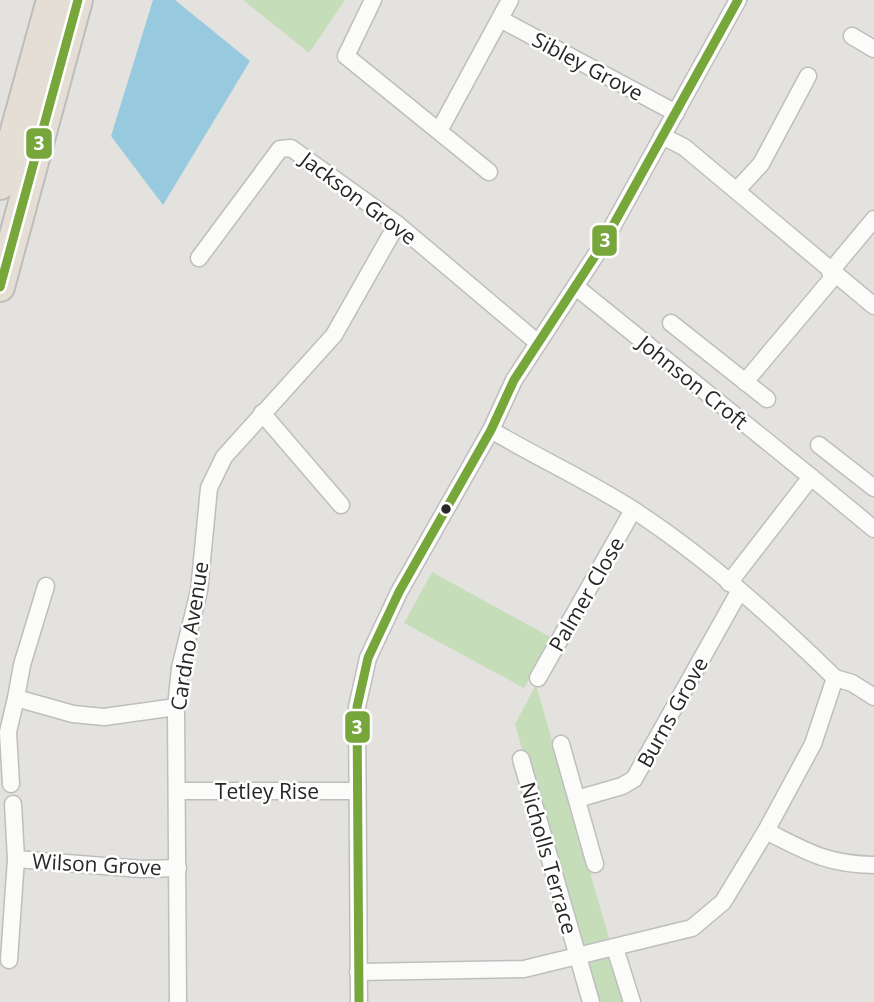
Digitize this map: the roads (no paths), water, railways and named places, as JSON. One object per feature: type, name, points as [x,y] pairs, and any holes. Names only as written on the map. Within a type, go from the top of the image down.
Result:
[{"type":"highway","points":[[0,185],[51,0]]},
{"type":"highway","points":[[0,287],[78,0]]},
{"type":"street","points":[[373,0],[346,56],[489,172]]},
{"type":"street","points":[[439,131],[510,0]]},
{"type":"street","points":[[359,1002],[357,707],[368,658],[408,575],[491,430],[514,380],[618,218],[737,0]]},
{"type":"street","name":"Sibley Grove","points":[[500,19],[676,113]]},
{"type":"street","points":[[852,36],[874,49]]},
{"type":"street","points":[[737,190],[761,164],[808,76]]},
{"type":"street","points":[[662,136],[684,146],[832,274],[874,306]]},
{"type":"street","name":"Jackson Grove","points":[[199,258],[280,149],[291,148],[397,224],[538,343]]},
{"type":"street","points":[[745,382],[874,219]]},
{"type":"street","name":"Cardno Avenue","points":[[178,1002],[176,707],[180,668],[199,591],[209,488],[224,457],[334,335],[397,224]]},
{"type":"street","name":"Johnson Croft","points":[[576,287],[874,529]]},
{"type":"street","points":[[671,323],[767,399]]},
{"type":"street","points":[[261,413],[341,505]]},
{"type":"street","points":[[491,430],[633,510],[783,628],[835,678],[852,683],[874,697]]},
{"type":"street","points":[[820,445],[874,488]]},
{"type":"street","points":[[734,588],[811,477]]},
{"type":"street","name":"Palmer Close","points":[[538,678],[633,510]]},
{"type":"street","points":[[11,784],[8,732],[22,666],[46,586]]},
{"type":"street","name":"Burns Grove","points":[[578,799],[622,786],[634,779],[734,588]]},
{"type":"street","points":[[358,972],[514,970],[577,958],[692,928],[723,902],[766,831],[813,744],[835,678]]},
{"type":"street","points":[[16,698],[74,714],[104,717],[176,707]]},
{"type":"street","points":[[561,744],[595,864]]},
{"type":"street","name":"Nicholls Terrace","points":[[522,759],[591,1002]]},
{"type":"street","name":"Tetley Rise","points":[[177,791],[357,791]]},
{"type":"street","name":"Wilson Grove","points":[[9,960],[16,859],[13,804]]},
{"type":"street","points":[[766,831],[822,859],[841,864],[874,865]]},
{"type":"street","name":"Wilson Grove","points":[[16,859],[142,869],[178,868]]},
{"type":"street","points":[[615,948],[632,1002]]},
{"type":"water","points":[[153,0],[175,0],[250,61],[163,205],[111,136]]}]
